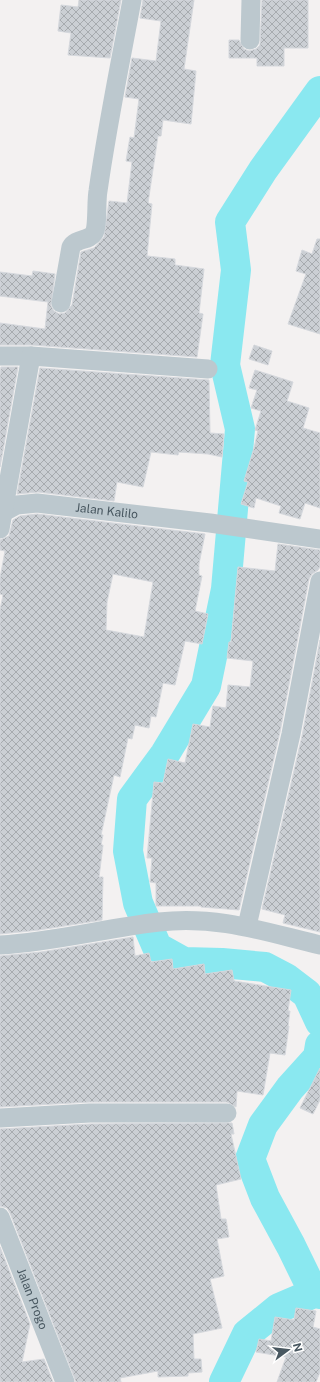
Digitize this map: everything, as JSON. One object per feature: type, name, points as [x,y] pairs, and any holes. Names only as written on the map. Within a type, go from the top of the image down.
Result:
[{"type":"street","points":[[61,303],[71,246],[74,242],[90,237],[95,230],[96,200],[104,150],[132,0]]},
{"type":"street","points":[[250,40],[251,0]]},
{"type":"street","points":[[0,356],[31,356],[208,369]]},
{"type":"street","name":"Jalan Kalilo","points":[[2,520],[31,356]]},
{"type":"street","name":"Jalan Kalilo","points":[[2,520],[17,505],[37,503],[210,523],[320,538]]},
{"type":"street","points":[[247,926],[291,734],[320,581]]},
{"type":"street","points":[[0,945],[39,942],[160,922],[216,922],[247,926],[320,945]]},
{"type":"street","points":[[0,1118],[90,1114],[227,1113]]},
{"type":"street","name":"Jalan Progo","points":[[0,1217],[65,1382]]},
{"type":"building","points":[[79,0],[121,0],[110,58],[68,55],[71,33],[58,31],[61,5],[78,7]]},
{"type":"building","points":[[143,0],[194,0],[184,69],[196,71],[191,124],[163,120],[161,136],[158,136],[148,203],[152,204],[147,256],[175,259],[175,265],[204,269],[199,313],[203,314],[197,357],[32,345],[0,345],[0,323],[45,329],[48,302],[0,296],[0,272],[32,276],[33,271],[55,274],[51,306],[54,311],[59,314],[65,313],[72,305],[81,252],[94,248],[104,237],[109,201],[127,203],[132,162],[126,161],[130,137],[134,138],[139,99],[125,97],[132,58],[156,61],[161,21],[140,18]]},
{"type":"building","points":[[262,0],[308,0],[308,48],[284,48],[284,66],[257,66],[257,58],[229,58],[229,40],[239,40],[244,49],[249,51],[256,49],[260,45]]},
{"type":"building","points":[[317,239],[320,239],[320,334],[288,324],[306,274],[296,271],[302,250],[312,254]]},
{"type":"building","points":[[254,345],[272,351],[268,365],[249,359]]},
{"type":"building","points":[[1,367],[18,367],[0,467],[0,376]]},
{"type":"building","points":[[40,368],[209,380],[210,433],[224,434],[222,457],[208,454],[179,452],[178,455],[151,452],[143,487],[117,482],[114,501],[38,492],[17,494]]},
{"type":"building","points":[[255,370],[293,382],[287,401],[309,408],[303,428],[320,433],[320,508],[305,503],[300,519],[279,513],[281,506],[256,498],[254,508],[241,504],[248,482],[244,481],[254,448],[258,431],[255,430],[261,411],[251,408],[257,390],[249,388]]},
{"type":"building","points":[[37,514],[205,534],[199,564],[199,575],[202,576],[195,611],[208,614],[202,644],[185,641],[175,685],[163,683],[156,717],[151,716],[149,728],[135,725],[132,739],[128,738],[120,777],[114,775],[101,835],[103,835],[101,845],[103,845],[99,877],[103,877],[102,920],[39,930],[0,934],[0,610],[3,595],[0,594],[0,578],[5,551],[0,550],[0,540],[9,536],[13,520],[20,516]],"holes":[[[113,574],[153,582],[144,637],[106,630],[107,602]]]},
{"type":"building","points":[[278,544],[320,550],[320,567],[309,579],[280,732],[239,910],[201,906],[156,906],[156,883],[150,882],[152,858],[147,858],[154,782],[163,783],[168,759],[185,763],[193,724],[210,727],[213,706],[226,708],[228,685],[250,687],[253,661],[227,658],[229,642],[231,642],[238,567],[275,571]]},
{"type":"building","points":[[320,640],[320,932],[283,923],[285,915],[262,909],[302,736]]},
{"type":"building","points":[[133,937],[135,956],[149,953],[151,962],[172,959],[173,969],[204,964],[205,974],[232,970],[234,981],[291,990],[288,1011],[290,1011],[289,1026],[285,1055],[270,1053],[263,1095],[237,1091],[236,1107],[227,1102],[90,1102],[0,1107],[0,956],[41,952]]},
{"type":"building","points":[[320,1068],[320,1100],[313,1114],[300,1108]]},
{"type":"building","points":[[232,1123],[234,1134],[231,1134],[241,1179],[216,1185],[221,1219],[226,1219],[229,1237],[217,1239],[224,1276],[210,1279],[222,1328],[193,1334],[194,1359],[201,1359],[202,1372],[188,1373],[188,1376],[158,1377],[158,1371],[120,1378],[121,1382],[76,1382],[10,1213],[7,1208],[0,1206],[0,1129],[90,1124]]},
{"type":"building","points":[[0,1247],[30,1324],[22,1362],[44,1359],[53,1382],[0,1382]]},
{"type":"building","points":[[296,1308],[316,1311],[313,1327],[320,1329],[320,1372],[316,1382],[277,1382],[286,1357],[256,1352],[259,1339],[271,1341],[275,1317],[294,1320]]},
{"type":"waterway","points":[[320,91],[263,170],[230,222],[236,270],[225,365],[240,429],[226,589],[206,686],[165,754],[132,799],[128,851],[138,903],[157,947],[184,962],[222,963],[265,967],[286,978],[307,994],[320,1022]]},
{"type":"waterway","points":[[314,1293],[265,1198],[250,1159],[263,1125],[290,1088],[318,1057],[320,1045]]},
{"type":"waterway","points":[[224,1382],[247,1334],[279,1308],[314,1293],[320,1294]]}]
